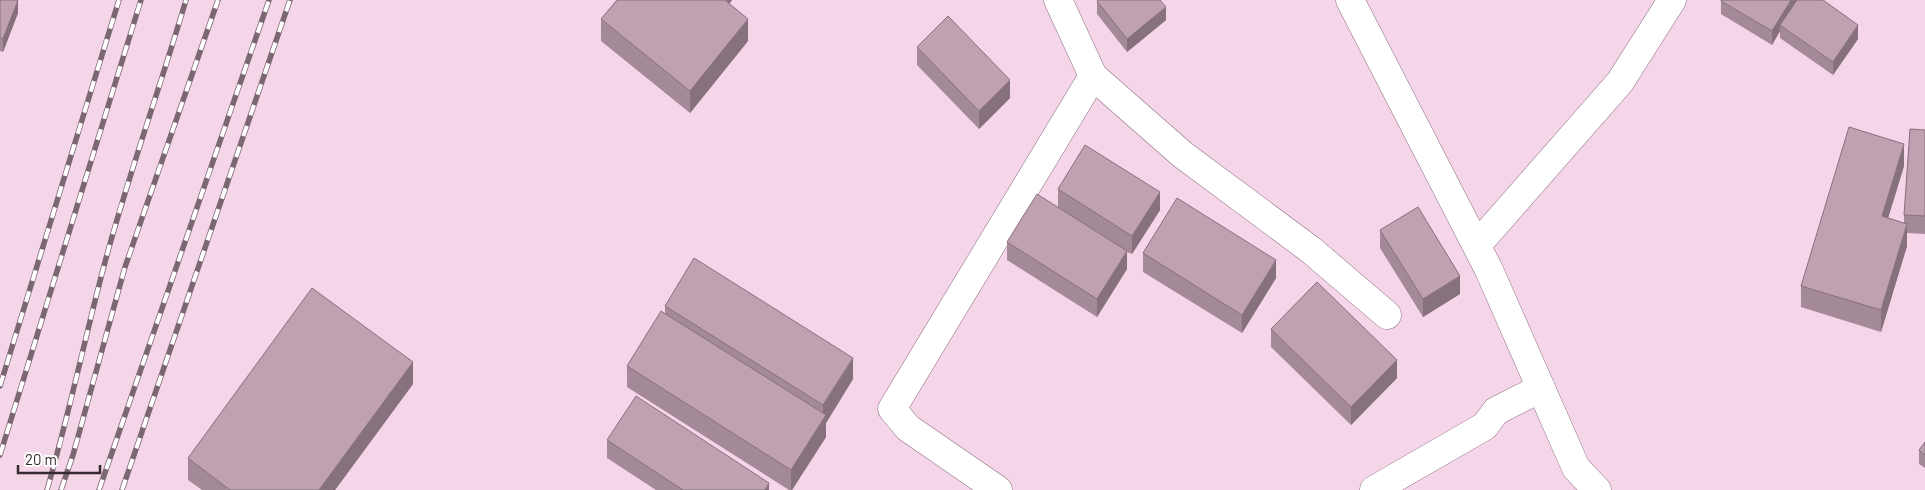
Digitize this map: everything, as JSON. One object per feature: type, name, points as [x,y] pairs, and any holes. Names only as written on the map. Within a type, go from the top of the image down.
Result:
[{"type":"street","points":[[1058,0],[1093,76],[1183,155],[1311,250],[1387,315]]},
{"type":"street","points":[[1350,0],[1477,245],[1576,468],[1597,490]]},
{"type":"street","points":[[1477,245],[1620,82],[1672,0]]},
{"type":"street","points":[[998,490],[908,428],[892,409],[1093,76]]},
{"type":"street","points":[[1374,490],[1485,426],[1496,411],[1541,388]]},
{"type":"building","points":[[0,0],[18,0],[3,39],[0,38]]},
{"type":"building","points":[[617,0],[725,0],[748,19],[690,91],[601,19]]},
{"type":"building","points":[[1098,0],[1160,0],[1166,7],[1127,39]]},
{"type":"building","points":[[1721,0],[1791,0],[1772,31]]},
{"type":"building","points":[[1797,0],[1823,0],[1858,25],[1833,62],[1780,25]]},
{"type":"building","points":[[948,16],[1010,80],[979,111],[917,47]]},
{"type":"building","points":[[1849,127],[1904,144],[1882,216],[1907,224],[1881,310],[1801,286]]},
{"type":"building","points":[[1910,129],[1925,130],[1925,216],[1904,215]]},
{"type":"building","points":[[1085,145],[1160,192],[1132,236],[1058,189]]},
{"type":"building","points":[[1037,194],[1127,251],[1097,299],[1007,242]]},
{"type":"building","points":[[1177,198],[1276,260],[1242,315],[1143,253]]},
{"type":"building","points":[[1418,207],[1460,276],[1423,299],[1380,230]]},
{"type":"building","points":[[694,258],[853,358],[823,405],[665,306]]},
{"type":"building","points":[[1317,282],[1397,360],[1351,407],[1271,329]]},
{"type":"building","points":[[312,288],[413,362],[319,490],[230,490],[188,458]]},
{"type":"building","points":[[661,311],[826,415],[791,470],[627,366]]},
{"type":"building","points":[[636,396],[769,483],[765,490],[683,490],[607,440]]},
{"type":"building","points":[[1925,442],[1925,455],[1919,450]]},
{"type":"railway","points":[[0,386],[119,0]]},
{"type":"railway","points":[[0,455],[141,0]]},
{"type":"railway","points":[[47,490],[114,229],[186,0]]},
{"type":"railway","points":[[61,490],[73,455],[125,267],[218,0]]},
{"type":"railway","points":[[99,490],[269,0]]},
{"type":"railway","points":[[122,490],[290,0]]}]
